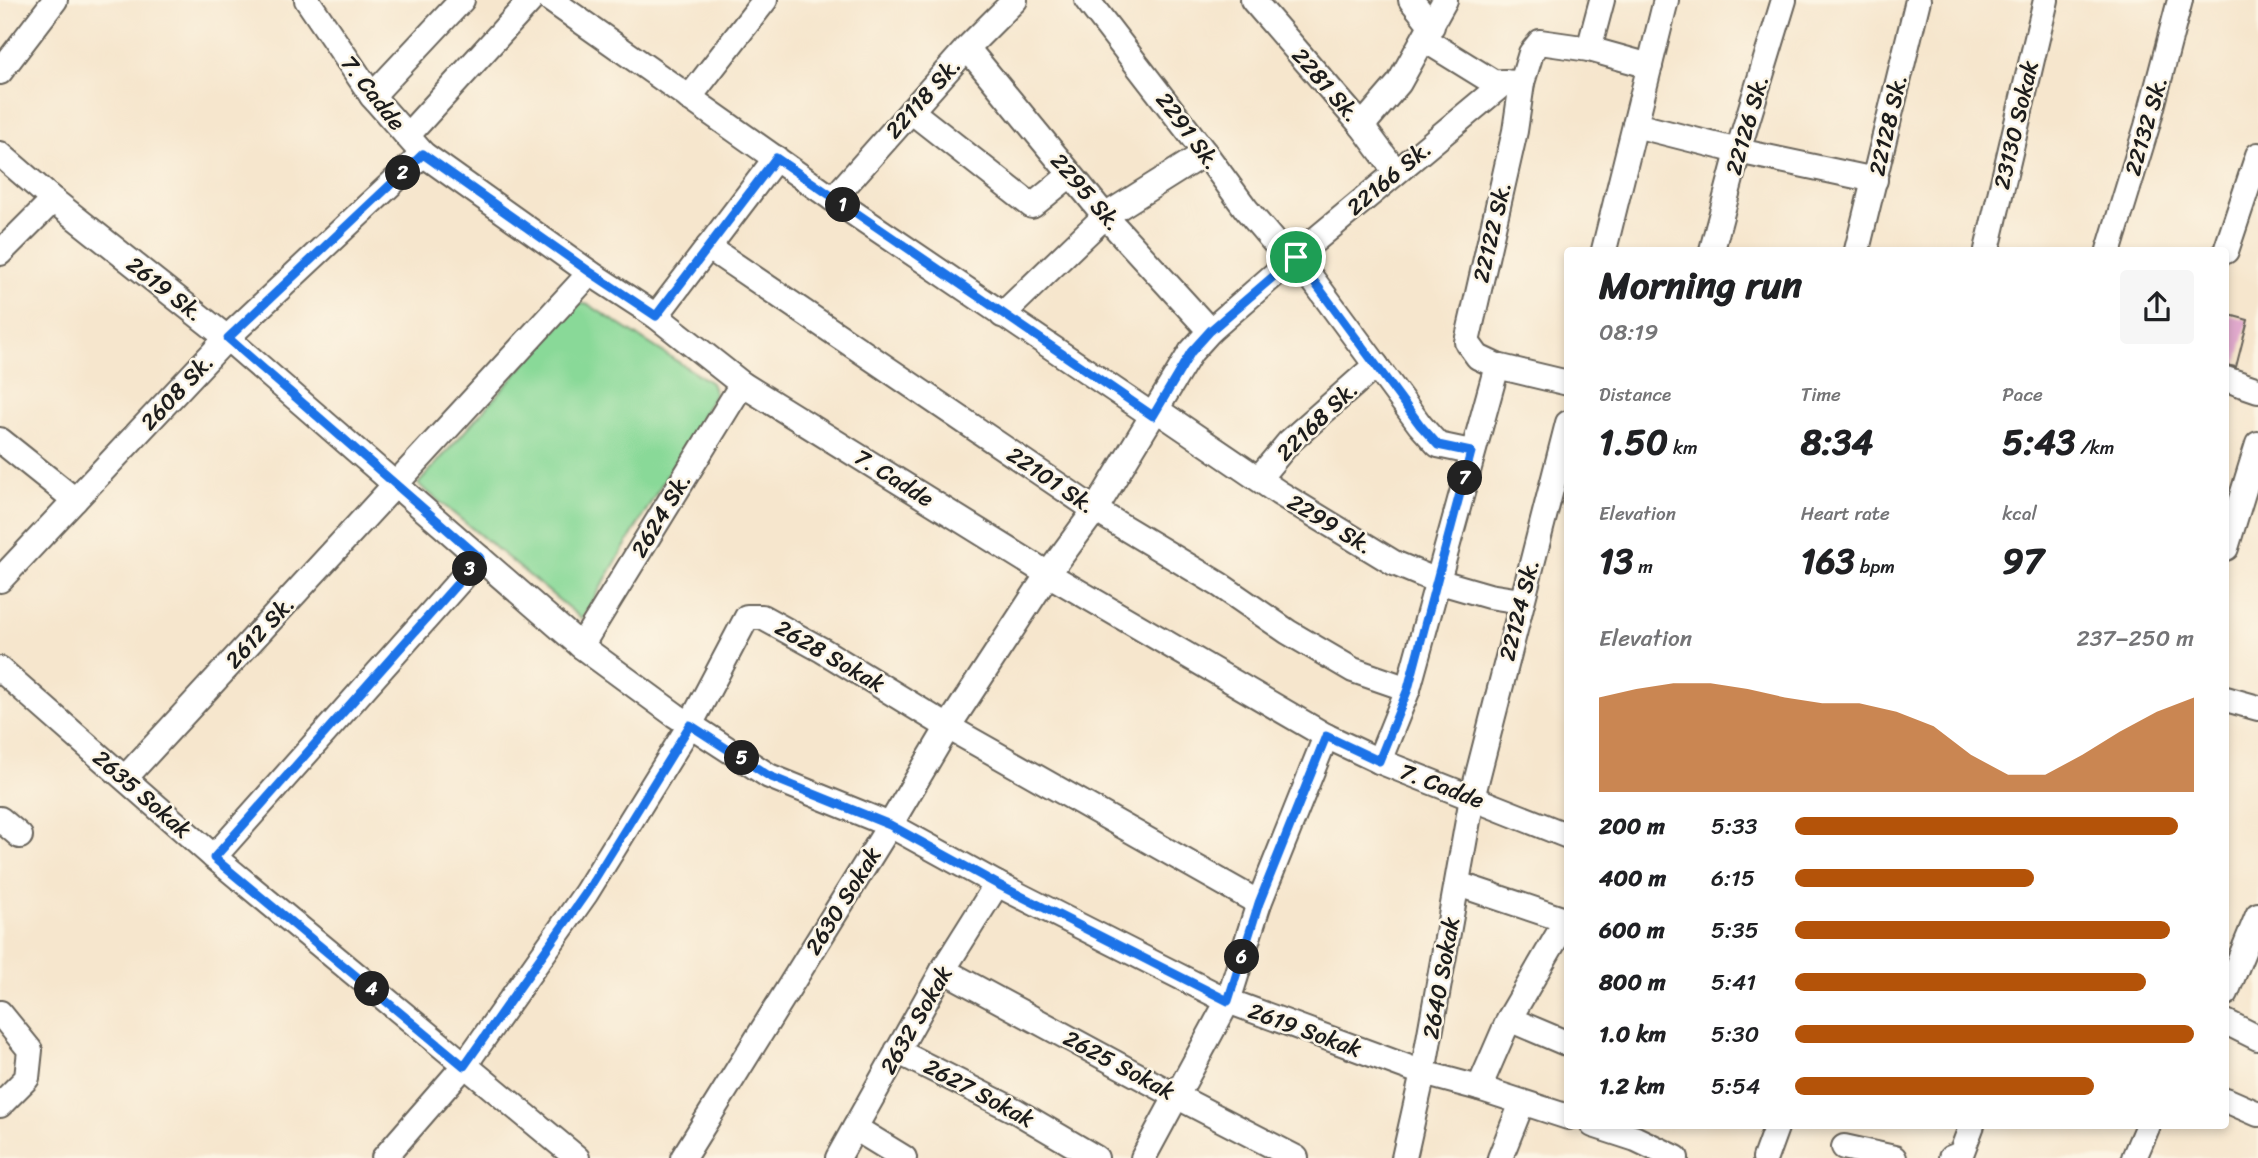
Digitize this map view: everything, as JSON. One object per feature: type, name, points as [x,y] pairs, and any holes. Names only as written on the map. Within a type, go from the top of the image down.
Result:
[{"type":"street","points":[[0,72],[55,0]]},
{"type":"street","name":"7. Cadde","points":[[307,0],[372,96],[415,145],[590,272],[656,316],[741,384],[1048,574],[1326,736],[1379,761],[1564,834]]},
{"type":"street","points":[[372,96],[462,0]]},
{"type":"street","name":"2608 Sk.","points":[[0,580],[415,145],[531,0]]},
{"type":"street","name":"2299 Sk.","points":[[551,0],[689,99],[1002,315],[1279,493],[1394,563],[1437,581],[1489,596],[1521,601]]},
{"type":"street","points":[[689,99],[764,0]]},
{"type":"street","name":"22118 Sk.","points":[[834,199],[967,48],[1015,0]]},
{"type":"street","name":"2291 Sk.","points":[[1087,0],[1246,209],[1293,259],[1420,425],[1438,445],[1471,452]]},
{"type":"street","name":"2281 Sk.","points":[[1253,0],[1362,126],[1396,172]]},
{"type":"street","points":[[1411,0],[1428,33],[1493,82],[1513,83],[1540,42],[1589,50],[1650,66]]},
{"type":"street","points":[[1362,126],[1399,83],[1445,0]]},
{"type":"street","points":[[1589,50],[1602,0]]},
{"type":"street","points":[[1605,247],[1666,0]]},
{"type":"street","name":"22126 Sk.","points":[[1714,247],[1738,151],[1784,0]]},
{"type":"street","name":"22128 Sk.","points":[[1858,247],[1918,0]]},
{"type":"street","name":"23130 Sokak","points":[[1988,247],[2046,0]]},
{"type":"street","name":"22132 Sk.","points":[[2110,247],[2147,126],[2180,0]]},
{"type":"street","name":"2295 Sk.","points":[[967,48],[1105,216],[1210,331]]},
{"type":"street","name":"22166 Sk.","points":[[1048,574],[1095,510],[1191,352],[1210,331],[1396,172],[1513,83]]},
{"type":"street","name":"22122 Sk.","points":[[1513,83],[1515,131],[1467,342],[1478,357],[1497,366],[1564,382]]},
{"type":"street","points":[[911,111],[1032,206],[1070,175]]},
{"type":"street","points":[[1635,125],[1738,151],[1875,180]]},
{"type":"street","points":[[1002,315],[1105,216],[1205,153]]},
{"type":"street","name":"2619 Sk.","points":[[0,154],[53,200],[228,338],[581,646]]},
{"type":"street","points":[[2227,247],[2258,155]]},
{"type":"street","points":[[656,316],[776,158]]},
{"type":"street","points":[[0,253],[53,200]]},
{"type":"street","name":"22101 Sk.","points":[[708,247],[1095,510],[1220,585],[1288,632],[1353,670],[1408,689]]},
{"type":"street","name":"2612 Sk.","points":[[125,778],[590,272]]},
{"type":"street","name":"22168 Sk.","points":[[1259,478],[1289,442],[1376,365]]},
{"type":"street","points":[[1379,761],[1408,689],[1471,452],[1497,366]]},
{"type":"street","points":[[2229,380],[2258,390]]},
{"type":"street","name":"2624 Sk.","points":[[581,646],[741,384]]},
{"type":"street","points":[[0,440],[75,500]]},
{"type":"street","points":[[2229,538],[2258,444]]},
{"type":"street","name":"22124 Sk.","points":[[1472,798],[1521,601],[1560,485],[1564,454]]},
{"type":"street","points":[[214,858],[480,558]]},
{"type":"street","name":"2630 Sokak","points":[[683,1158],[948,727],[1048,574]]},
{"type":"street","name":"2628 Sokak","points":[[384,1158],[464,1066],[586,893],[690,725],[747,617],[762,617],[822,650],[948,727],[1259,903]]},
{"type":"street","name":"2619 Sokak","points":[[581,646],[690,725],[769,776],[890,825],[997,884],[1228,1001],[1423,1073],[1564,1116]]},
{"type":"street","name":"2635 Sokak","points":[[0,669],[214,858],[577,1158]]},
{"type":"street","points":[[2229,700],[2258,708]]},
{"type":"street","points":[[1143,1158],[1228,1001],[1259,903],[1326,736]]},
{"type":"street","name":"2640 Sokak","points":[[1404,1158],[1423,1073],[1472,798]]},
{"type":"street","points":[[0,819],[20,836]]},
{"type":"street","name":"2632 Sokak","points":[[838,1158],[943,970],[997,884]]},
{"type":"street","points":[[1458,884],[1564,920]]},
{"type":"street","points":[[2229,987],[2252,944],[2258,915]]},
{"type":"street","points":[[1479,1088],[1509,1019],[1564,926]]},
{"type":"street","name":"2625 Sokak","points":[[943,970],[1296,1158]]},
{"type":"street","points":[[0,1013],[30,1050],[27,1078],[0,1105]]},
{"type":"street","points":[[1509,1019],[1564,1042]]},
{"type":"street","points":[[2229,1024],[2258,1038]]},
{"type":"street","name":"2627 Sokak","points":[[897,1051],[1016,1111],[1096,1158]]},
{"type":"street","points":[[2229,1101],[2258,1114]]},
{"type":"street","points":[[1500,1158],[1522,1102]]},
{"type":"street","points":[[855,1128],[904,1158]]},
{"type":"street","points":[[1619,1129],[1639,1132],[1676,1158]]},
{"type":"street","points":[[1765,1158],[1776,1129]]},
{"type":"street","points":[[1951,1158],[1961,1154],[1970,1129]]},
{"type":"street","points":[[2134,1158],[2146,1129]]},
{"type":"street","points":[[1845,1143],[1894,1158]]},
{"type":"green space","points":[[579,303],[589,305],[711,383],[715,394],[582,619],[418,484]]},
{"type":"building","points":[[2229,315],[2248,320],[2236,367],[2229,366]]},
{"type":"route","points":[[423,154],[448,174],[656,316],[776,158],[1153,416],[1191,352],[1210,331],[1296,257],[1420,425],[1438,445],[1471,452],[1408,689],[1379,761],[1326,736],[1259,903],[1228,1001],[997,884],[890,825],[769,776],[690,725],[586,893],[464,1066],[214,858],[480,558],[228,338],[423,154]]}]
